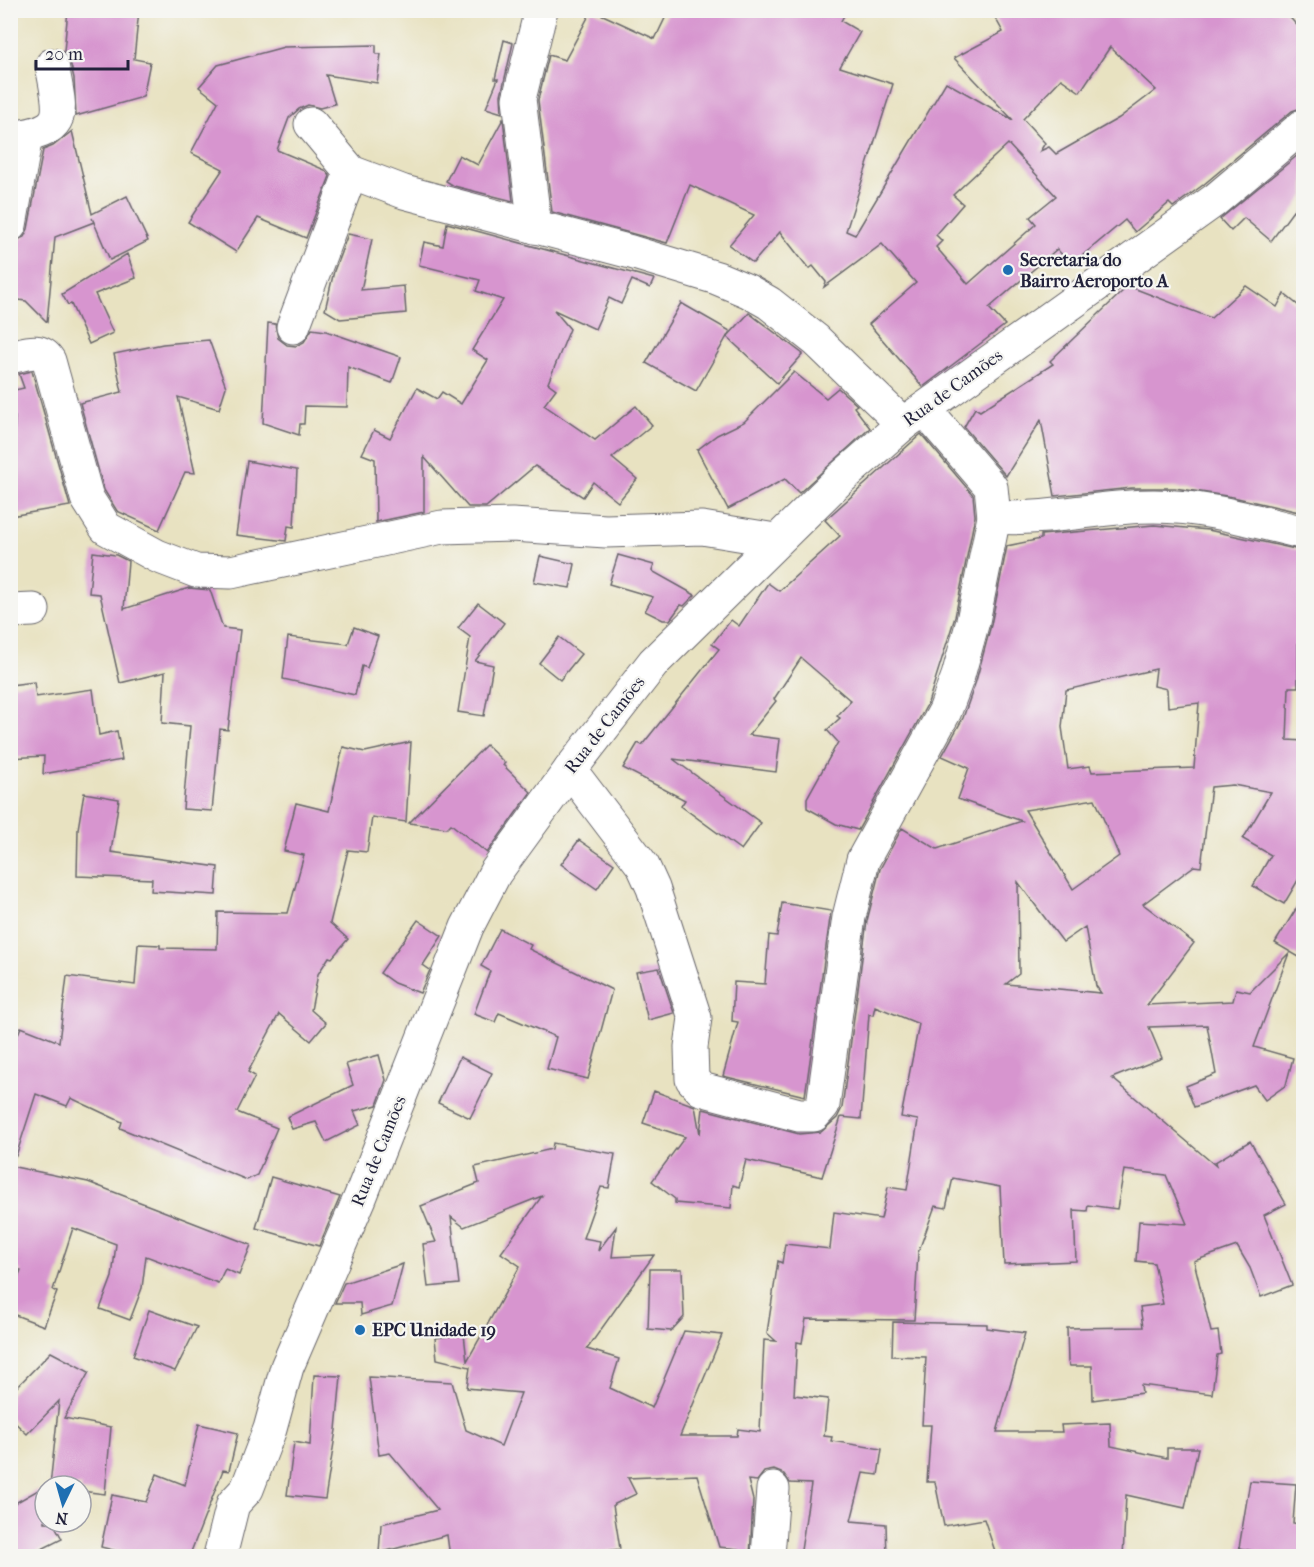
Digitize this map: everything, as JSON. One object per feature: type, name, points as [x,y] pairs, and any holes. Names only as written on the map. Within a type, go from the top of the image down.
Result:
[{"type":"street","points":[[535,227],[519,99],[541,10]]},
{"type":"street","points":[[10,225],[18,137],[54,125],[58,119],[60,111],[52,65]]},
{"type":"street","points":[[311,124],[351,172],[404,192],[717,278],[748,291],[769,303],[914,416],[991,487],[994,517],[973,621],[955,685],[945,711],[863,860],[849,917],[823,1105],[814,1115],[800,1115],[701,1089],[692,1079],[691,1047],[695,1018],[653,888],[643,866],[570,770]]},
{"type":"street","name":"Rua de Camões","points":[[220,1557],[233,1504],[247,1489],[270,1430],[287,1367],[360,1198],[467,927],[495,873],[570,770],[654,662],[775,540],[914,416],[1182,225],[1304,125]]},
{"type":"street","points":[[293,327],[351,172]]},
{"type":"street","points":[[10,357],[38,351],[43,353],[49,361],[87,498],[106,528],[157,556],[196,571],[231,572],[442,527],[512,525],[606,531],[702,528],[775,540]]},
{"type":"street","points":[[994,517],[1048,518],[1156,506],[1213,512],[1304,533]]},
{"type":"street","points":[[768,1557],[773,1489]]},
{"type":"building","points":[[68,10],[139,10],[134,59],[150,62],[143,97],[76,116],[74,78],[70,61],[64,51]]},
{"type":"building","points":[[592,10],[655,39],[669,10],[847,10],[841,21],[860,32],[840,67],[893,84],[846,231],[855,235],[946,82],[1013,120],[954,58],[1003,32],[991,10],[1283,10],[1304,33],[1304,107],[1292,111],[1203,185],[1173,207],[1169,203],[1135,232],[1125,220],[1071,265],[1057,249],[989,308],[1005,325],[923,387],[869,324],[916,283],[882,244],[824,287],[826,282],[813,266],[809,269],[780,232],[753,263],[729,245],[754,215],[690,185],[667,243],[552,212],[538,100],[549,55],[565,60]],"holes":[[[1110,47],[1156,90],[1119,118],[1056,154],[1049,147],[1040,151],[1045,143],[1023,119],[1061,79],[1080,92]],[[1008,144],[1056,196],[1030,217],[1036,224],[968,284],[936,247],[942,241],[936,235],[963,204],[953,195]]]},
{"type":"building","points":[[504,40],[513,43],[501,95],[502,113],[486,108],[498,79],[495,79]]},
{"type":"building","points":[[376,45],[376,54],[381,54],[377,83],[326,75],[335,104],[320,108],[308,105],[299,109],[289,118],[277,150],[325,170],[330,176],[306,238],[258,218],[236,252],[188,222],[223,169],[191,153],[218,102],[199,87],[218,65],[284,47]]},
{"type":"building","points":[[503,119],[513,201],[454,186],[446,181],[459,155],[478,165]]},
{"type":"building","points":[[72,131],[92,214],[127,196],[148,241],[110,260],[94,222],[55,237],[47,322],[26,301],[10,299],[10,243],[24,237],[28,229],[43,150],[53,146]]},
{"type":"building","points":[[1304,150],[1304,196],[1271,241],[1244,218],[1231,231],[1220,219]]},
{"type":"building","points":[[447,223],[654,279],[650,288],[632,280],[621,304],[609,298],[595,329],[554,310],[570,329],[548,383],[556,389],[544,405],[595,440],[636,406],[652,425],[612,458],[637,479],[618,502],[593,482],[583,497],[535,466],[486,507],[468,507],[424,457],[424,512],[376,522],[375,459],[362,454],[374,430],[390,438],[417,388],[437,399],[442,392],[461,404],[488,360],[472,350],[503,300],[476,291],[480,280],[419,265],[424,242],[443,246]]},
{"type":"building","points":[[348,234],[372,239],[361,290],[404,286],[406,313],[340,319],[325,310],[334,271]]},
{"type":"building","points":[[127,254],[136,278],[95,294],[113,333],[89,344],[71,304],[68,305],[62,294]]},
{"type":"building","points":[[1128,286],[1211,318],[1246,286],[1277,307],[1284,294],[1304,310],[1304,499],[1299,512],[1233,497],[1175,488],[1132,488],[1055,496],[1041,420],[1006,476],[964,427],[975,408],[980,411],[1053,364],[1050,361]]},
{"type":"building","points":[[681,303],[730,331],[696,391],[646,363]]},
{"type":"building","points":[[749,313],[803,354],[777,383],[727,337]]},
{"type":"building","points":[[268,323],[275,324],[278,338],[287,345],[296,346],[304,342],[312,329],[326,331],[401,357],[392,383],[348,367],[347,407],[305,406],[304,424],[300,424],[299,435],[263,423]]},
{"type":"building","points":[[209,340],[226,387],[219,409],[178,397],[195,473],[185,472],[159,530],[117,511],[104,490],[80,403],[122,392],[114,354],[163,344]]},
{"type":"building","points":[[32,371],[70,506],[10,516],[15,417],[10,417],[10,391],[24,388],[19,374]]},
{"type":"building","points":[[794,372],[826,398],[838,388],[857,405],[854,407],[870,428],[799,493],[785,479],[728,509],[697,450],[717,435],[744,422]]},
{"type":"building","points":[[921,434],[973,495],[975,516],[955,617],[928,703],[858,830],[836,824],[807,808],[807,798],[838,742],[827,730],[840,718],[837,716],[851,701],[801,658],[774,699],[776,701],[749,735],[780,739],[776,772],[673,759],[761,823],[741,850],[681,806],[685,800],[623,768],[638,743],[642,745],[719,649],[712,644],[731,620],[739,626],[768,583],[779,591],[840,536],[825,520]]},
{"type":"building","points":[[247,461],[297,470],[294,527],[288,526],[286,541],[236,535]]},
{"type":"building","points":[[1154,525],[1208,530],[1304,551],[1304,628],[1298,628],[1298,687],[1289,687],[1287,740],[1304,741],[1304,870],[1284,904],[1253,886],[1271,855],[1243,839],[1271,792],[1233,785],[1211,787],[1201,867],[1194,866],[1143,904],[1194,943],[1147,1005],[1233,1001],[1236,989],[1250,992],[1289,953],[1254,1047],[1293,1058],[1286,1085],[1265,1100],[1254,1085],[1194,1107],[1186,1086],[1216,1074],[1207,1025],[1149,1027],[1162,1058],[1112,1078],[1216,1166],[1215,1162],[1250,1141],[1286,1204],[1264,1215],[1292,1285],[1261,1297],[1250,1268],[1237,1246],[1194,1261],[1211,1332],[1218,1331],[1221,1354],[1217,1355],[1212,1394],[1141,1385],[1142,1393],[1093,1400],[1092,1366],[1070,1366],[1068,1362],[1067,1328],[1143,1327],[1140,1307],[1163,1304],[1154,1263],[1136,1261],[1139,1221],[1187,1224],[1166,1175],[1124,1170],[1117,1209],[1088,1205],[1087,1211],[1074,1210],[1076,1261],[1004,1264],[1000,1187],[953,1178],[946,1208],[935,1206],[918,1253],[914,1320],[806,1319],[802,1343],[797,1342],[794,1395],[828,1399],[824,1436],[832,1437],[831,1441],[882,1449],[878,1475],[863,1473],[851,1521],[886,1524],[887,1557],[800,1557],[811,1484],[790,1483],[784,1474],[774,1470],[764,1472],[757,1481],[748,1480],[753,1500],[750,1557],[738,1557],[738,1549],[719,1547],[697,1475],[628,1478],[636,1494],[613,1505],[620,1549],[582,1555],[581,1551],[497,1557],[450,1557],[447,1535],[379,1553],[381,1524],[438,1510],[390,1453],[379,1455],[369,1377],[452,1382],[466,1430],[501,1446],[521,1393],[467,1388],[470,1367],[437,1359],[435,1338],[464,1334],[467,1361],[520,1266],[501,1253],[542,1196],[464,1227],[451,1217],[459,1284],[428,1287],[423,1244],[436,1242],[421,1206],[479,1183],[475,1167],[552,1149],[553,1143],[615,1154],[609,1188],[601,1187],[583,1238],[600,1241],[598,1251],[616,1227],[612,1257],[654,1255],[587,1349],[619,1359],[610,1388],[652,1408],[684,1331],[722,1335],[680,1436],[737,1436],[738,1429],[760,1432],[764,1340],[776,1341],[767,1333],[778,1261],[782,1263],[785,1244],[830,1249],[834,1212],[881,1219],[888,1187],[907,1190],[918,1120],[901,1117],[919,1024],[875,1006],[873,1015],[869,1014],[861,1119],[841,1117],[822,1177],[746,1160],[739,1187],[733,1185],[731,1208],[675,1203],[675,1199],[652,1181],[685,1137],[643,1123],[654,1091],[695,1106],[700,1134],[703,1109],[799,1134],[821,1132],[837,1118],[842,1108],[867,921],[880,869],[902,828],[937,849],[1022,821],[958,799],[969,768],[942,756],[963,718],[976,681],[991,625],[1007,546],[1041,539],[1041,535]],"holes":[[[1156,669],[1154,686],[1167,689],[1168,707],[1199,703],[1194,768],[1092,772],[1090,766],[1068,769],[1062,727],[1066,690]],[[1095,799],[1119,856],[1073,889],[1025,810]],[[1018,882],[1063,942],[1085,927],[1096,986],[1101,993],[1006,984],[1019,974]]]},
{"type":"building","points":[[93,552],[116,555],[128,561],[124,609],[189,588],[210,590],[223,628],[240,630],[228,730],[220,729],[212,811],[183,809],[190,726],[162,723],[165,672],[120,683],[100,594],[89,593]]},
{"type":"building","points":[[618,555],[654,565],[652,571],[695,595],[684,606],[681,605],[670,620],[663,620],[645,611],[653,597],[609,584]]},
{"type":"building","points":[[540,556],[575,564],[570,588],[534,582]]},
{"type":"building","points":[[478,603],[504,623],[475,661],[493,665],[484,716],[458,712],[470,637],[458,628]]},
{"type":"building","points":[[354,627],[378,636],[367,668],[362,666],[355,695],[283,679],[288,637],[348,644]]},
{"type":"building","points":[[559,637],[581,654],[560,680],[539,663]]},
{"type":"building","points":[[34,682],[36,697],[93,689],[99,735],[117,731],[122,760],[43,774],[44,756],[10,758],[10,685]]},
{"type":"building","points":[[411,742],[406,822],[372,817],[367,852],[348,850],[330,923],[348,939],[332,958],[329,957],[318,974],[311,1010],[326,1023],[311,1041],[279,1014],[248,1072],[255,1076],[237,1112],[277,1128],[257,1175],[247,1180],[120,1128],[122,1122],[71,1098],[67,1106],[36,1094],[16,1156],[10,1155],[10,1053],[21,1027],[59,1042],[67,976],[135,985],[138,944],[160,945],[160,948],[217,949],[218,912],[288,913],[304,855],[284,851],[296,803],[329,811],[343,747],[365,752]]},
{"type":"building","points":[[486,745],[531,792],[487,853],[451,824],[447,828],[409,823]]},
{"type":"building","points":[[84,793],[119,799],[111,852],[218,867],[216,895],[151,891],[152,879],[77,876],[78,829]]},
{"type":"building","points":[[579,840],[614,864],[597,889],[561,864]]},
{"type":"building","points":[[1304,896],[1304,960],[1275,943]]},
{"type":"building","points":[[782,903],[831,911],[805,1096],[723,1076],[738,1022],[732,1021],[734,982],[765,984],[769,935],[777,936]]},
{"type":"building","points":[[418,920],[442,936],[423,965],[430,970],[420,993],[394,983],[380,973]]},
{"type":"building","points":[[500,929],[531,945],[529,949],[612,990],[588,1079],[547,1069],[556,1037],[499,1013],[495,1022],[474,1014],[490,971],[481,966]]},
{"type":"building","points":[[659,968],[674,1013],[648,1020],[636,972]]},
{"type":"building","points":[[379,1055],[386,1080],[377,1105],[354,1111],[360,1125],[326,1142],[316,1122],[292,1129],[287,1117],[353,1085],[346,1064]]},
{"type":"building","points":[[460,1057],[492,1073],[470,1118],[438,1103]]},
{"type":"building","points":[[10,1166],[88,1182],[251,1245],[239,1275],[225,1269],[218,1283],[146,1256],[142,1288],[130,1320],[100,1309],[112,1277],[116,1244],[73,1228],[53,1290],[57,1292],[44,1326],[10,1313],[10,1297],[21,1270],[10,1268]]},
{"type":"building","points":[[271,1177],[340,1197],[319,1246],[256,1228]]},
{"type":"building","points":[[403,1264],[392,1306],[361,1315],[360,1303],[335,1303],[344,1283]]},
{"type":"building","points":[[650,1269],[682,1269],[684,1317],[671,1331],[648,1329]]},
{"type":"building","points":[[149,1310],[197,1327],[175,1371],[133,1356]]},
{"type":"building","points":[[893,1322],[987,1324],[987,1328],[1025,1333],[997,1432],[1062,1432],[1061,1425],[1110,1423],[1111,1446],[1167,1458],[1167,1448],[1198,1448],[1185,1508],[1126,1495],[1123,1557],[997,1557],[984,1519],[944,1526],[935,1482],[927,1482],[931,1425],[922,1425],[926,1357],[892,1356]]},
{"type":"building","points":[[51,1352],[89,1372],[64,1418],[111,1427],[105,1494],[93,1492],[93,1474],[51,1474],[59,1401],[27,1434],[10,1418],[10,1394]]},
{"type":"building","points":[[314,1375],[341,1376],[336,1430],[325,1499],[287,1495],[294,1442],[310,1445]]},
{"type":"building","points":[[199,1424],[238,1433],[229,1471],[223,1470],[189,1557],[140,1557],[101,1547],[112,1495],[146,1502],[157,1474],[185,1485]]},
{"type":"building","points":[[1250,1481],[1296,1484],[1293,1523],[1304,1525],[1304,1557],[1283,1557],[1239,1548]]},
{"type":"building","points":[[33,1493],[33,1534],[59,1534],[62,1539],[26,1557],[10,1557],[10,1506]]},
{"type":"place","name":"Secretaria do Bairro Aeroporto A","points":[[1008,270]]},
{"type":"place","name":"EPC Unidade 19","points":[[360,1330]]}]
